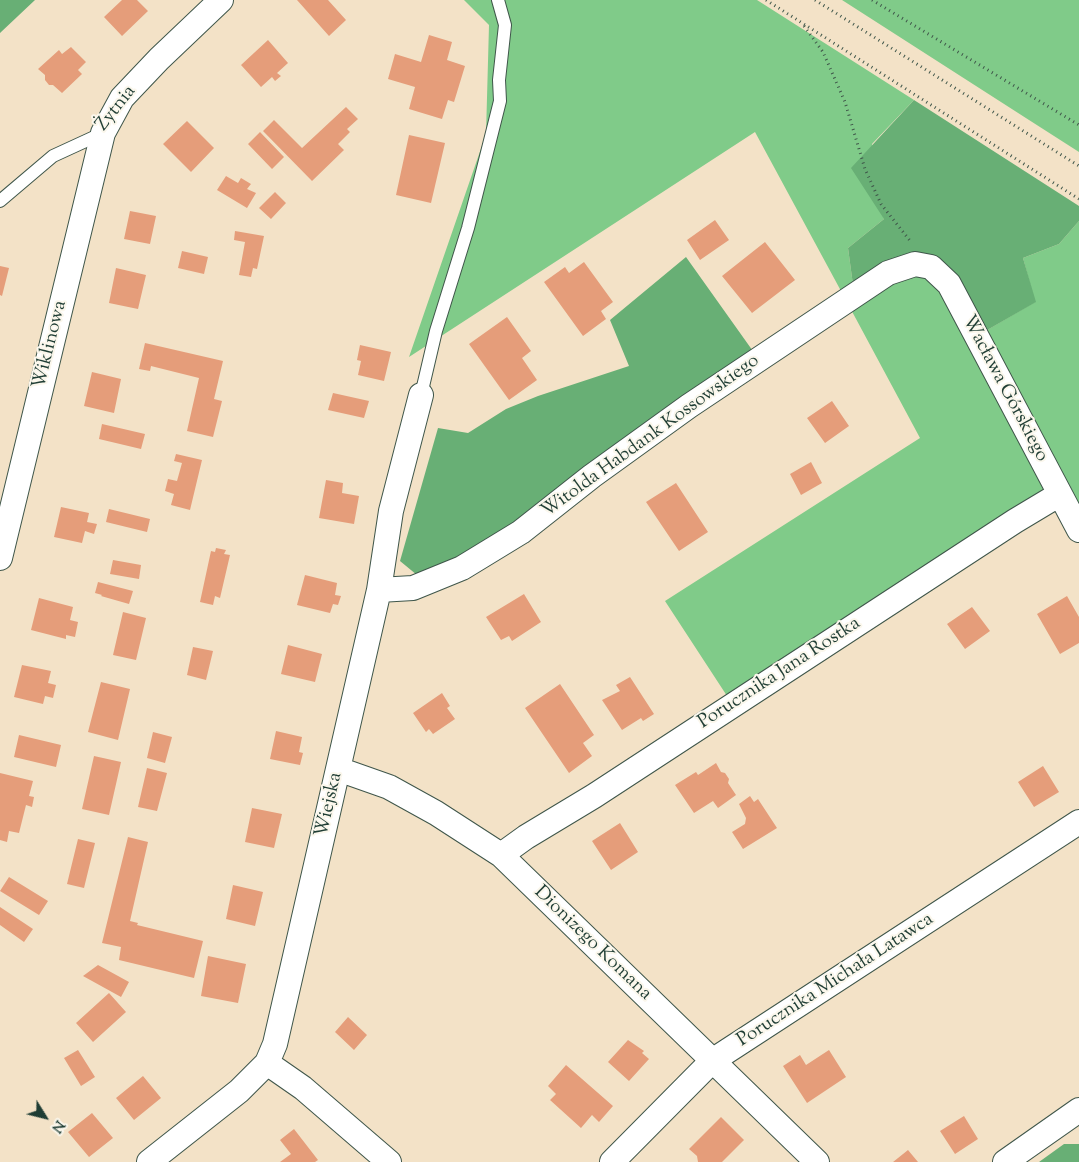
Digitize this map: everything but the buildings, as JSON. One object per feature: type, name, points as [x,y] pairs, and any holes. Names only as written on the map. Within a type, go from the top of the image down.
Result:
[{"type":"street","name":"Żytnia","points":[[103,133],[122,98],[159,59],[221,0]]},
{"type":"street","name":"Wiklinowa","points":[[0,558],[103,133]]},
{"type":"street","name":"Wacława Górskiego","points":[[923,265],[949,284],[1079,530]]},
{"type":"street","name":"Witolda Habdank Kossowskiego","points":[[379,590],[413,588],[462,568],[521,532],[592,476],[697,400],[888,273],[923,265]]},
{"type":"street","name":"Wiejska","points":[[149,1162],[239,1091],[267,1063],[275,1044],[379,590],[391,512],[421,396]]},
{"type":"street","name":"Porucznika Jana Rostka","points":[[501,855],[1015,521],[1060,494]]},
{"type":"street","name":"Dionizego Komana","points":[[338,769],[389,787],[436,813],[501,855],[818,1162]]},
{"type":"street","name":"Porucznika Michała Latawca","points":[[612,1162],[712,1061],[1079,822]]},
{"type":"street","points":[[267,1063],[303,1088],[389,1162]]},
{"type":"street","points":[[1005,1162],[1079,1110]]},
{"type":"lane","points":[[421,396],[436,331],[468,228],[500,101],[499,80],[504,25],[498,0]]},
{"type":"lane","name":"Żytnia","points":[[0,201],[53,156],[103,133]]},
{"type":"path","points":[[766,0],[1079,199]]},
{"type":"path","points":[[815,0],[1079,166]]},
{"type":"path","points":[[872,0],[1079,126]]},
{"type":"path","points":[[803,23],[823,52],[845,102],[865,169],[880,204],[923,265]]},
{"type":"green space","points":[[0,0],[35,0],[0,33]]},
{"type":"green space","points":[[464,0],[757,0],[914,100],[872,144],[884,219],[848,248],[853,285],[841,291],[755,132],[409,357],[486,134],[489,25]]},
{"type":"green space","points":[[842,0],[1079,0],[1079,152],[1029,120]]},
{"type":"green space","points":[[914,100],[1079,206],[1079,221],[1059,244],[1023,258],[1036,302],[982,333],[915,256],[853,285],[848,248],[884,219],[851,168]]},
{"type":"green space","points":[[1079,221],[1079,514],[982,333],[1035,302],[1023,258],[1059,244]]},
{"type":"green space","points":[[686,257],[755,354],[490,545],[417,575],[400,561],[438,428],[468,433],[506,409],[538,396],[629,366],[610,320]]},
{"type":"green space","points":[[918,273],[937,280],[1050,493],[729,699],[665,601],[920,438],[848,304],[895,278]]},
{"type":"green space","points":[[1064,1144],[1079,1144],[1079,1162],[1039,1162]]}]
